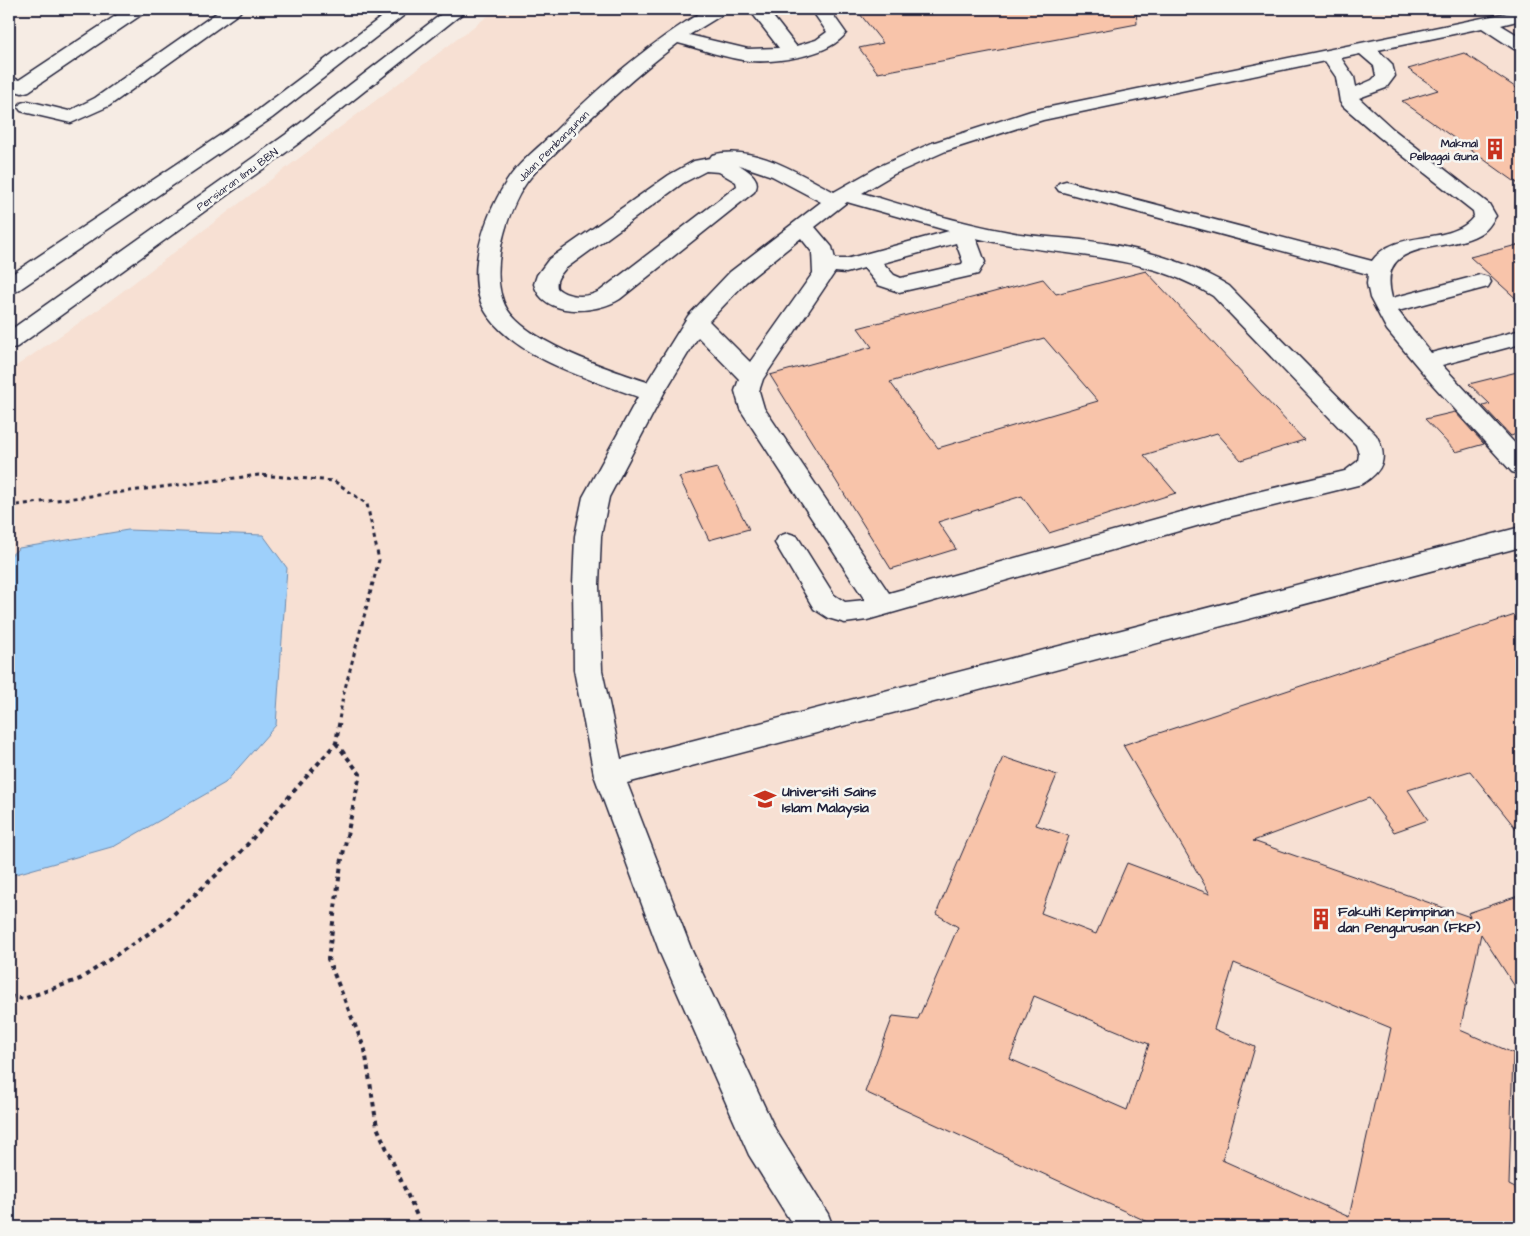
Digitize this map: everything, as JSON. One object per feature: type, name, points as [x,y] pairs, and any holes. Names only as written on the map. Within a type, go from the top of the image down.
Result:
[{"type":"street","points":[[9,83],[22,87],[138,9]]},
{"type":"street","points":[[17,108],[70,117],[102,102],[233,9]]},
{"type":"street","points":[[9,286],[265,114],[403,9]]},
{"type":"street","points":[[419,41],[443,9]]},
{"type":"street","name":"Persiaran Ilmu BBN","points":[[9,342],[292,139],[459,9]]},
{"type":"street","name":"Jalan Pembangunan","points":[[652,393],[572,363],[511,328],[496,312],[489,292],[488,263],[492,237],[497,220],[516,182],[575,122],[674,37],[719,9]]},
{"type":"street","points":[[758,9],[791,51]]},
{"type":"street","points":[[674,37],[748,55],[791,51],[823,45],[835,37],[837,33],[820,9]]},
{"type":"street","points":[[815,1227],[762,1142],[676,953],[609,775],[588,670],[586,585],[588,536],[596,497],[652,393],[696,321],[738,277],[834,201],[887,170],[939,148],[1038,115],[1354,71],[1486,23],[1521,16]]},
{"type":"street","points":[[1486,23],[1521,45]]},
{"type":"street","points":[[1354,71],[1386,133],[1482,208],[1485,216],[1483,222],[1467,233],[1394,252],[1382,262],[1378,280],[1380,294],[1390,318],[1426,362],[1521,466]]},
{"type":"street","points":[[788,543],[824,602],[840,613],[850,614],[1228,508],[1353,478],[1364,471],[1371,462],[1373,453],[1367,441],[1221,291],[1208,282],[1158,264],[1103,250],[1035,243],[963,231],[834,201],[780,188],[762,186],[747,188],[612,294],[597,301],[568,302],[556,298],[545,289],[544,281],[547,274],[557,264],[676,180],[701,165],[717,159],[743,158],[759,163],[834,201]]},
{"type":"street","points":[[701,165],[723,165],[734,170],[746,182],[747,188]]},
{"type":"street","points":[[1066,187],[1380,270]]},
{"type":"street","points":[[802,226],[824,250],[824,273],[751,378],[747,391],[752,409],[883,606]]},
{"type":"street","points":[[869,260],[886,280],[899,285],[970,268],[974,262],[963,231]]},
{"type":"street","points":[[825,265],[846,266],[963,231]]},
{"type":"street","points":[[1385,307],[1480,282]]},
{"type":"street","points":[[696,321],[751,378]]},
{"type":"street","points":[[1426,362],[1521,337]]},
{"type":"street","points":[[609,775],[1521,537]]},
{"type":"path","points":[[9,506],[259,475],[334,481],[367,504],[378,560],[343,696],[336,743],[239,854],[163,924],[80,979],[23,999],[9,996]]},
{"type":"path","points":[[336,743],[360,774],[342,864],[328,959],[365,1050],[377,1127],[422,1227]]},
{"type":"shaded area","name":"Universiti Sains Islam Malaysia","points":[[497,9],[1521,9],[1521,1227],[9,1227],[9,371],[99,309]]},
{"type":"water","points":[[128,530],[263,535],[287,568],[276,725],[225,783],[115,846],[9,876],[9,557],[19,548]]},
{"type":"building","points":[[856,9],[1136,9],[1137,24],[878,73],[859,48],[883,43]]},
{"type":"building","name":"Makmal Pelbagai Guna","points":[[1464,53],[1521,91],[1521,186],[1402,101],[1438,90],[1408,69]]},
{"type":"building","points":[[1521,244],[1521,303],[1470,257]]},
{"type":"building","points":[[1146,271],[1304,440],[1241,460],[1217,433],[1144,455],[1176,493],[1049,533],[1022,496],[938,522],[956,549],[891,569],[770,375],[872,347],[858,328],[1043,279],[1056,294]],"holes":[[[1044,338],[1098,401],[938,448],[890,382]]]},
{"type":"building","points":[[1521,371],[1521,435],[1519,433],[1511,436],[1483,406],[1490,404],[1469,384]]},
{"type":"building","points":[[1455,412],[1484,444],[1456,452],[1425,419]]},
{"type":"building","points":[[717,468],[749,529],[709,540],[679,477]]},
{"type":"building","name":"Fakulti Kepimpinan dan Pengurusan (FKP)","points":[[1521,613],[1521,835],[1470,771],[1408,790],[1428,820],[1394,832],[1369,798],[1253,841],[1470,917],[1468,913],[1521,895],[1521,996],[1481,934],[1460,1030],[1513,1053],[1509,1185],[1521,1191],[1521,1227],[1159,1227],[865,1092],[893,1016],[918,1019],[958,927],[936,914],[1003,757],[1057,775],[1036,825],[1069,836],[1041,913],[1096,934],[1127,863],[1210,894],[1123,745]],"holes":[[[1234,963],[1391,1028],[1349,1217],[1222,1160],[1255,1047],[1214,1029]],[[1034,996],[1149,1044],[1127,1110],[1010,1059]]]},
{"type":"place","name":"Makmal Pelbagai Guna","points":[[1495,149]]},
{"type":"place","name":"Universiti Sains Islam Malaysia","points":[[765,799]]},
{"type":"place","name":"Fakulti Kepimpinan dan Pengurusan (FKP)","points":[[1321,919]]}]
